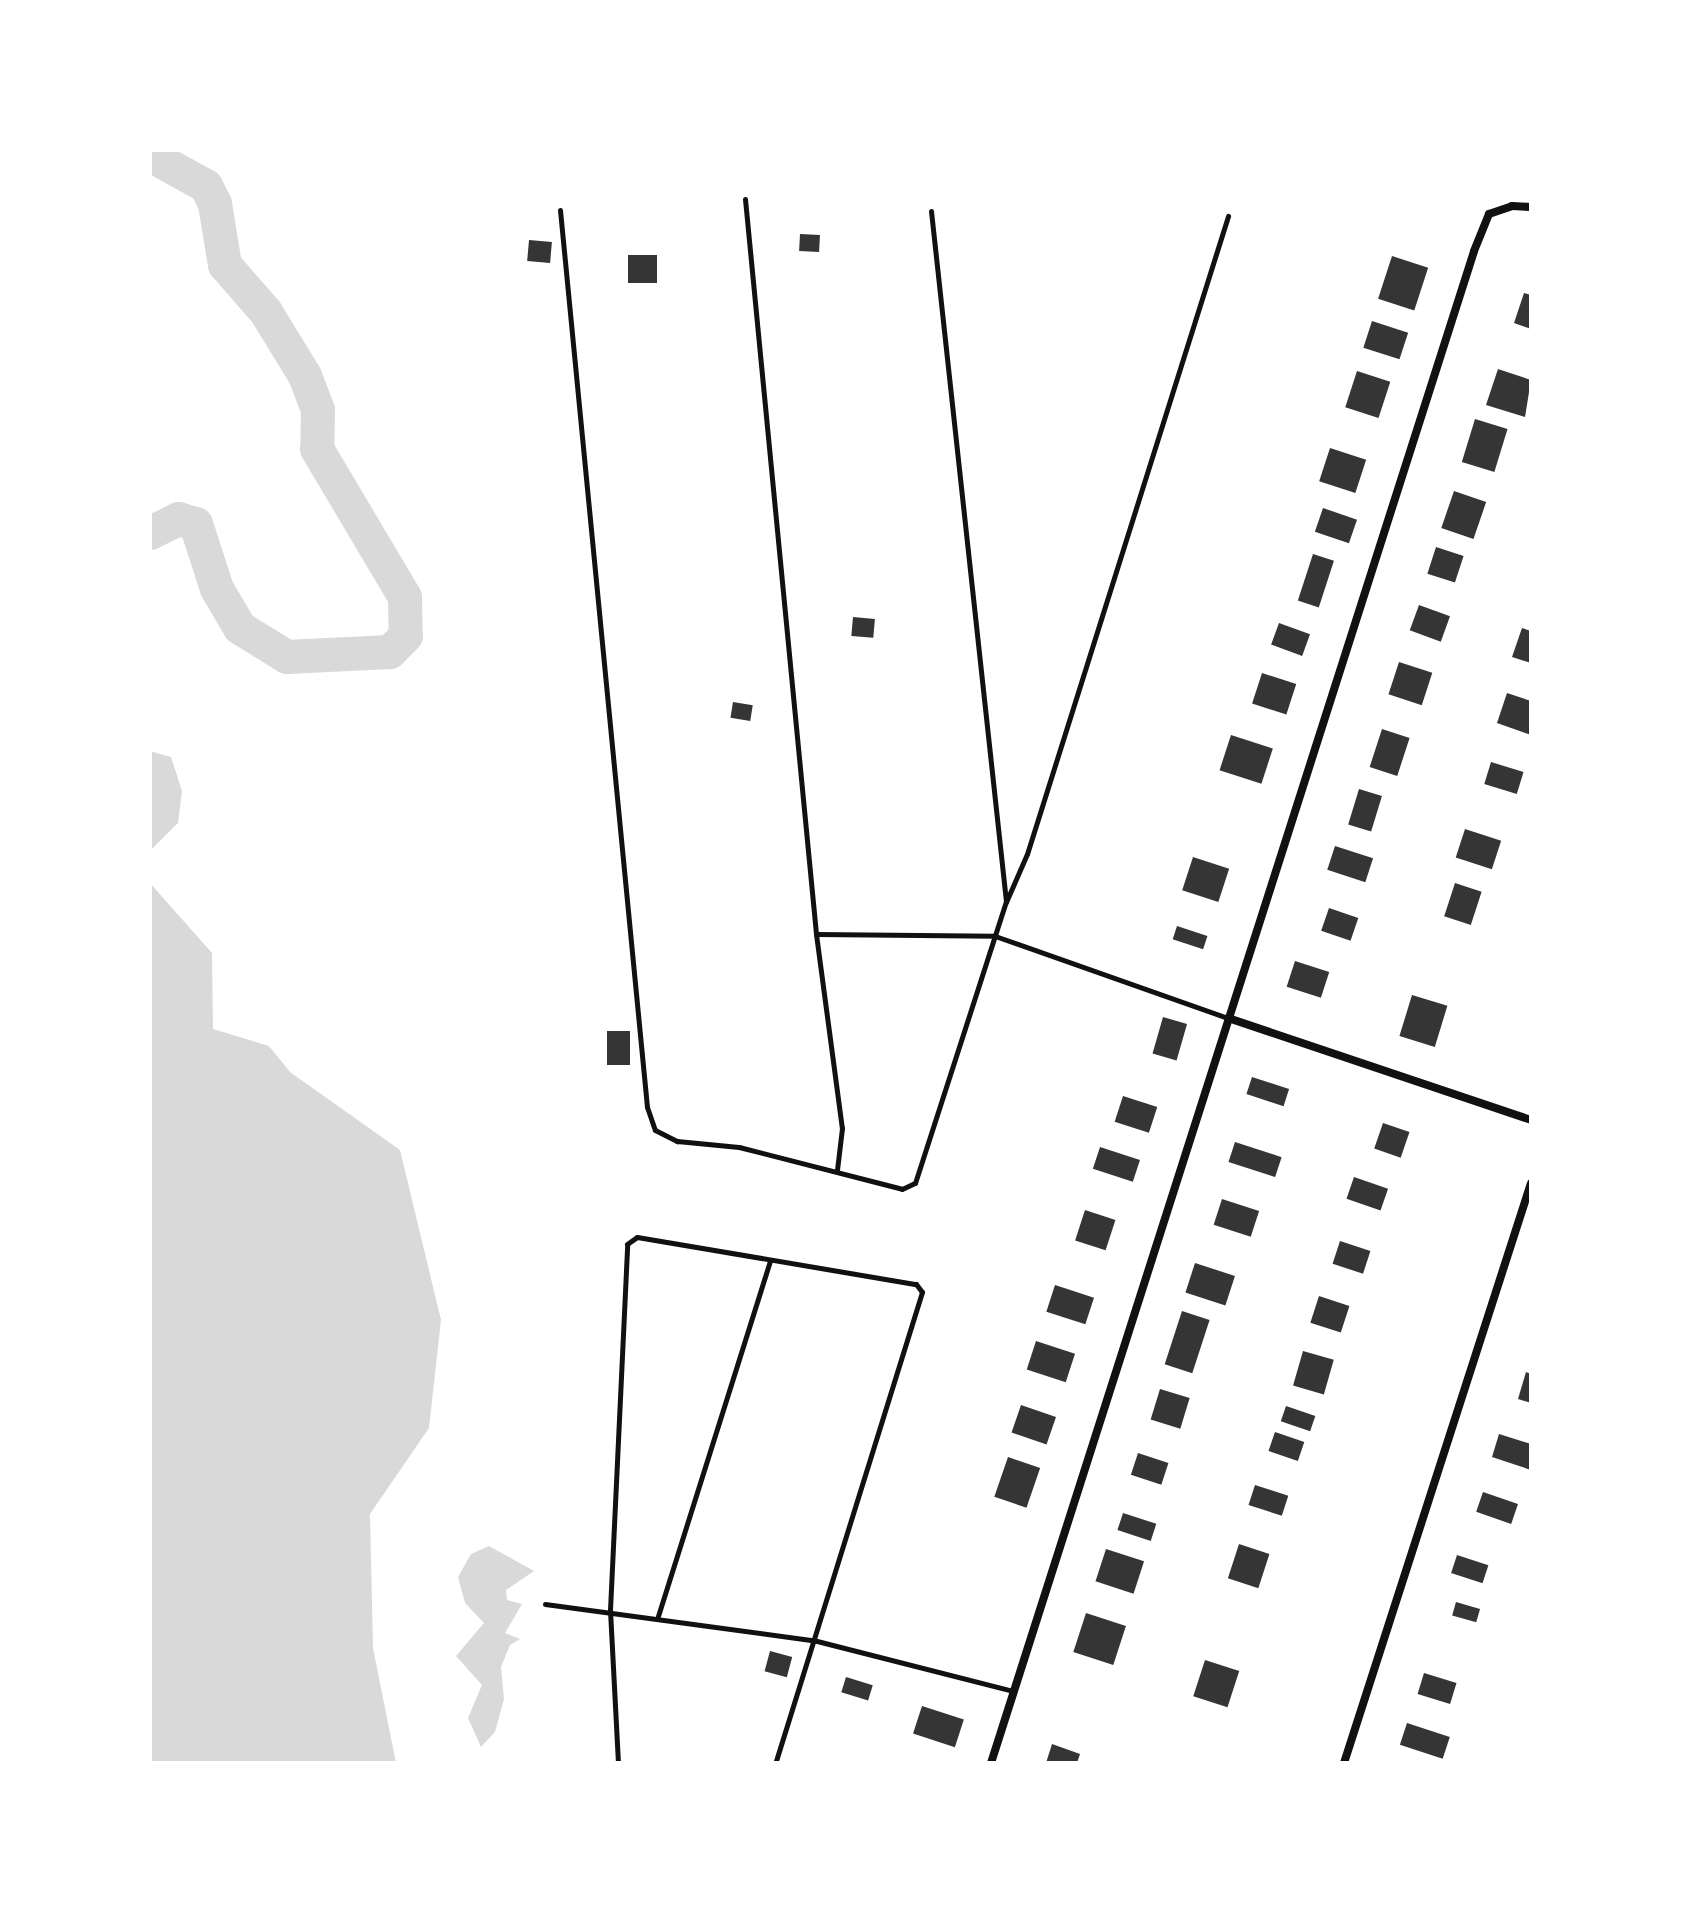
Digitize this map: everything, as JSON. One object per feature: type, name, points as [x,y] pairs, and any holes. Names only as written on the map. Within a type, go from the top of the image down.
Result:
[{"type":"street","points":[[991,1763],[1474,251],[1489,214],[1512,206],[1531,207]]},
{"type":"street","points":[[1228,1018],[1531,1120]]},
{"type":"street","points":[[1344,1763],[1531,1183]]},
{"type":"lane","points":[[745,199],[816,934],[842,1128],[837,1170]]},
{"type":"lane","points":[[560,210],[647,1107],[655,1130],[677,1141],[739,1147],[902,1189],[915,1183],[1006,902],[1032,839],[1228,216]]},
{"type":"lane","points":[[931,211],[1006,902]]},
{"type":"lane","points":[[816,934],[995,936],[1228,1018]]},
{"type":"lane","points":[[618,1763],[610,1610],[627,1244],[637,1237],[916,1284],[922,1292],[775,1763]]},
{"type":"lane","points":[[658,1616],[770,1260]]},
{"type":"lane","points":[[545,1604],[658,1616],[813,1640],[1014,1692]]},
{"type":"shaded area","points":[[150,751],[171,757],[182,791],[178,823],[150,851]]},
{"type":"shaded area","points":[[150,883],[212,953],[213,1029],[269,1046],[290,1072],[400,1150],[441,1320],[429,1428],[370,1514],[373,1648],[396,1763],[150,1763]]},
{"type":"shaded area","points":[[489,1546],[534,1571],[506,1590],[507,1600],[522,1604],[505,1633],[520,1639],[510,1645],[501,1667],[504,1699],[495,1732],[481,1747],[468,1718],[482,1685],[456,1656],[484,1623],[465,1603],[458,1577],[471,1554]]},
{"type":"building","points":[[800,234],[820,235],[819,252],[799,251]]},
{"type":"building","points":[[529,240],[552,242],[550,263],[527,261]]},
{"type":"building","points":[[628,255],[657,255],[657,283],[628,283]]},
{"type":"building","points":[[1392,256],[1428,268],[1414,311],[1378,299]]},
{"type":"building","points":[[1524,293],[1531,295],[1531,329],[1514,323]]},
{"type":"building","points":[[1372,321],[1408,333],[1399,359],[1363,348]]},
{"type":"building","points":[[1498,369],[1531,380],[1525,417],[1486,405]]},
{"type":"building","points":[[1357,371],[1390,382],[1379,418],[1345,407]]},
{"type":"building","points":[[1475,419],[1508,429],[1494,472],[1462,462]]},
{"type":"building","points":[[1330,448],[1366,460],[1355,493],[1319,481]]},
{"type":"building","points":[[1454,491],[1486,502],[1473,539],[1441,528]]},
{"type":"building","points":[[1323,508],[1357,520],[1349,543],[1315,532]]},
{"type":"building","points":[[1436,547],[1464,556],[1455,583],[1427,574]]},
{"type":"building","points":[[1313,554],[1334,561],[1319,607],[1298,601]]},
{"type":"building","points":[[1419,605],[1450,616],[1441,642],[1410,630]]},
{"type":"building","points":[[853,617],[875,619],[873,638],[851,636]]},
{"type":"building","points":[[1279,623],[1310,634],[1302,656],[1271,645]]},
{"type":"building","points":[[1522,628],[1531,631],[1531,663],[1512,657]]},
{"type":"building","points":[[1399,662],[1432,673],[1422,705],[1388,694]]},
{"type":"building","points":[[1262,673],[1296,684],[1286,715],[1252,703]]},
{"type":"building","points":[[1507,693],[1531,701],[1531,735],[1497,723]]},
{"type":"building","points":[[733,702],[753,705],[750,721],[730,718]]},
{"type":"building","points":[[1382,729],[1410,738],[1397,776],[1370,767]]},
{"type":"building","points":[[1231,735],[1273,749],[1261,784],[1220,770]]},
{"type":"building","points":[[1491,762],[1524,772],[1517,794],[1484,784]]},
{"type":"building","points":[[1359,789],[1382,796],[1371,831],[1348,824]]},
{"type":"building","points":[[1465,829],[1501,841],[1492,869],[1456,858]]},
{"type":"building","points":[[1335,846],[1373,858],[1365,882],[1327,870]]},
{"type":"building","points":[[1193,857],[1229,869],[1218,902],[1182,890]]},
{"type":"building","points":[[1455,883],[1482,892],[1471,925],[1444,916]]},
{"type":"building","points":[[1329,908],[1358,918],[1350,941],[1321,931]]},
{"type":"building","points":[[1177,926],[1207,936],[1203,949],[1173,939]]},
{"type":"building","points":[[1295,961],[1329,972],[1321,998],[1287,987]]},
{"type":"building","points":[[1412,995],[1447,1006],[1435,1047],[1399,1036]]},
{"type":"building","points":[[1163,1017],[1187,1024],[1177,1060],[1153,1054]]},
{"type":"building","points":[[607,1031],[630,1031],[630,1065],[607,1065]]},
{"type":"building","points":[[1252,1077],[1289,1089],[1284,1106],[1246,1094]]},
{"type":"building","points":[[1123,1096],[1157,1107],[1149,1133],[1115,1122]]},
{"type":"building","points":[[1383,1123],[1409,1132],[1401,1158],[1374,1149]]},
{"type":"building","points":[[1235,1142],[1282,1157],[1275,1177],[1229,1162]]},
{"type":"building","points":[[1100,1147],[1140,1160],[1133,1182],[1093,1169]]},
{"type":"building","points":[[1354,1177],[1388,1189],[1381,1210],[1347,1199]]},
{"type":"building","points":[[1222,1199],[1259,1211],[1251,1237],[1214,1225]]},
{"type":"building","points":[[1085,1210],[1115,1220],[1106,1250],[1075,1240]]},
{"type":"building","points":[[1340,1241],[1370,1251],[1363,1274],[1333,1264]]},
{"type":"building","points":[[1195,1263],[1235,1276],[1225,1305],[1185,1292]]},
{"type":"building","points":[[1055,1285],[1094,1298],[1085,1324],[1046,1312]]},
{"type":"building","points":[[1319,1296],[1349,1306],[1341,1333],[1310,1323]]},
{"type":"building","points":[[1182,1311],[1210,1320],[1192,1373],[1165,1364]]},
{"type":"building","points":[[1036,1341],[1075,1354],[1066,1382],[1027,1370]]},
{"type":"building","points":[[1303,1351],[1334,1360],[1324,1394],[1293,1386]]},
{"type":"building","points":[[1526,1372],[1531,1374],[1531,1403],[1518,1399]]},
{"type":"building","points":[[1160,1389],[1190,1398],[1180,1429],[1151,1420]]},
{"type":"building","points":[[1021,1405],[1056,1417],[1047,1444],[1012,1432]]},
{"type":"building","points":[[1286,1406],[1315,1416],[1310,1431],[1281,1421]]},
{"type":"building","points":[[1275,1432],[1304,1442],[1298,1461],[1268,1451]]},
{"type":"building","points":[[1499,1434],[1531,1444],[1531,1470],[1492,1457]]},
{"type":"building","points":[[1138,1453],[1168,1463],[1161,1485],[1131,1475]]},
{"type":"building","points":[[1008,1457],[1040,1468],[1026,1508],[994,1497]]},
{"type":"building","points":[[1255,1485],[1288,1496],[1282,1516],[1249,1505]]},
{"type":"building","points":[[1483,1492],[1518,1504],[1511,1524],[1476,1512]]},
{"type":"building","points":[[1123,1513],[1156,1524],[1151,1541],[1117,1530]]},
{"type":"building","points":[[1239,1544],[1269,1554],[1258,1588],[1228,1578]]},
{"type":"building","points":[[1106,1549],[1144,1561],[1134,1594],[1095,1581]]},
{"type":"building","points":[[1457,1555],[1488,1565],[1483,1583],[1451,1573]]},
{"type":"building","points":[[1456,1602],[1480,1609],[1476,1622],[1452,1615]]},
{"type":"building","points":[[1086,1613],[1126,1626],[1113,1665],[1073,1652]]},
{"type":"building","points":[[770,1651],[792,1657],[787,1677],[765,1671]]},
{"type":"building","points":[[1205,1660],[1239,1671],[1227,1707],[1193,1696]]},
{"type":"building","points":[[1424,1673],[1457,1683],[1450,1704],[1418,1694]]},
{"type":"building","points":[[846,1677],[873,1685],[868,1700],[841,1692]]},
{"type":"building","points":[[922,1706],[964,1720],[955,1747],[913,1734]]},
{"type":"building","points":[[1407,1723],[1450,1737],[1443,1759],[1400,1745]]},
{"type":"building","points":[[1052,1744],[1080,1754],[1077,1763],[1046,1763]]},
{"type":"waterway","points":[[150,155],[206,186],[215,204],[225,265],[266,312],[305,376],[318,410],[317,449],[405,597],[406,636],[390,652],[287,657],[240,628],[217,589],[196,524],[179,519],[150,533]]}]
